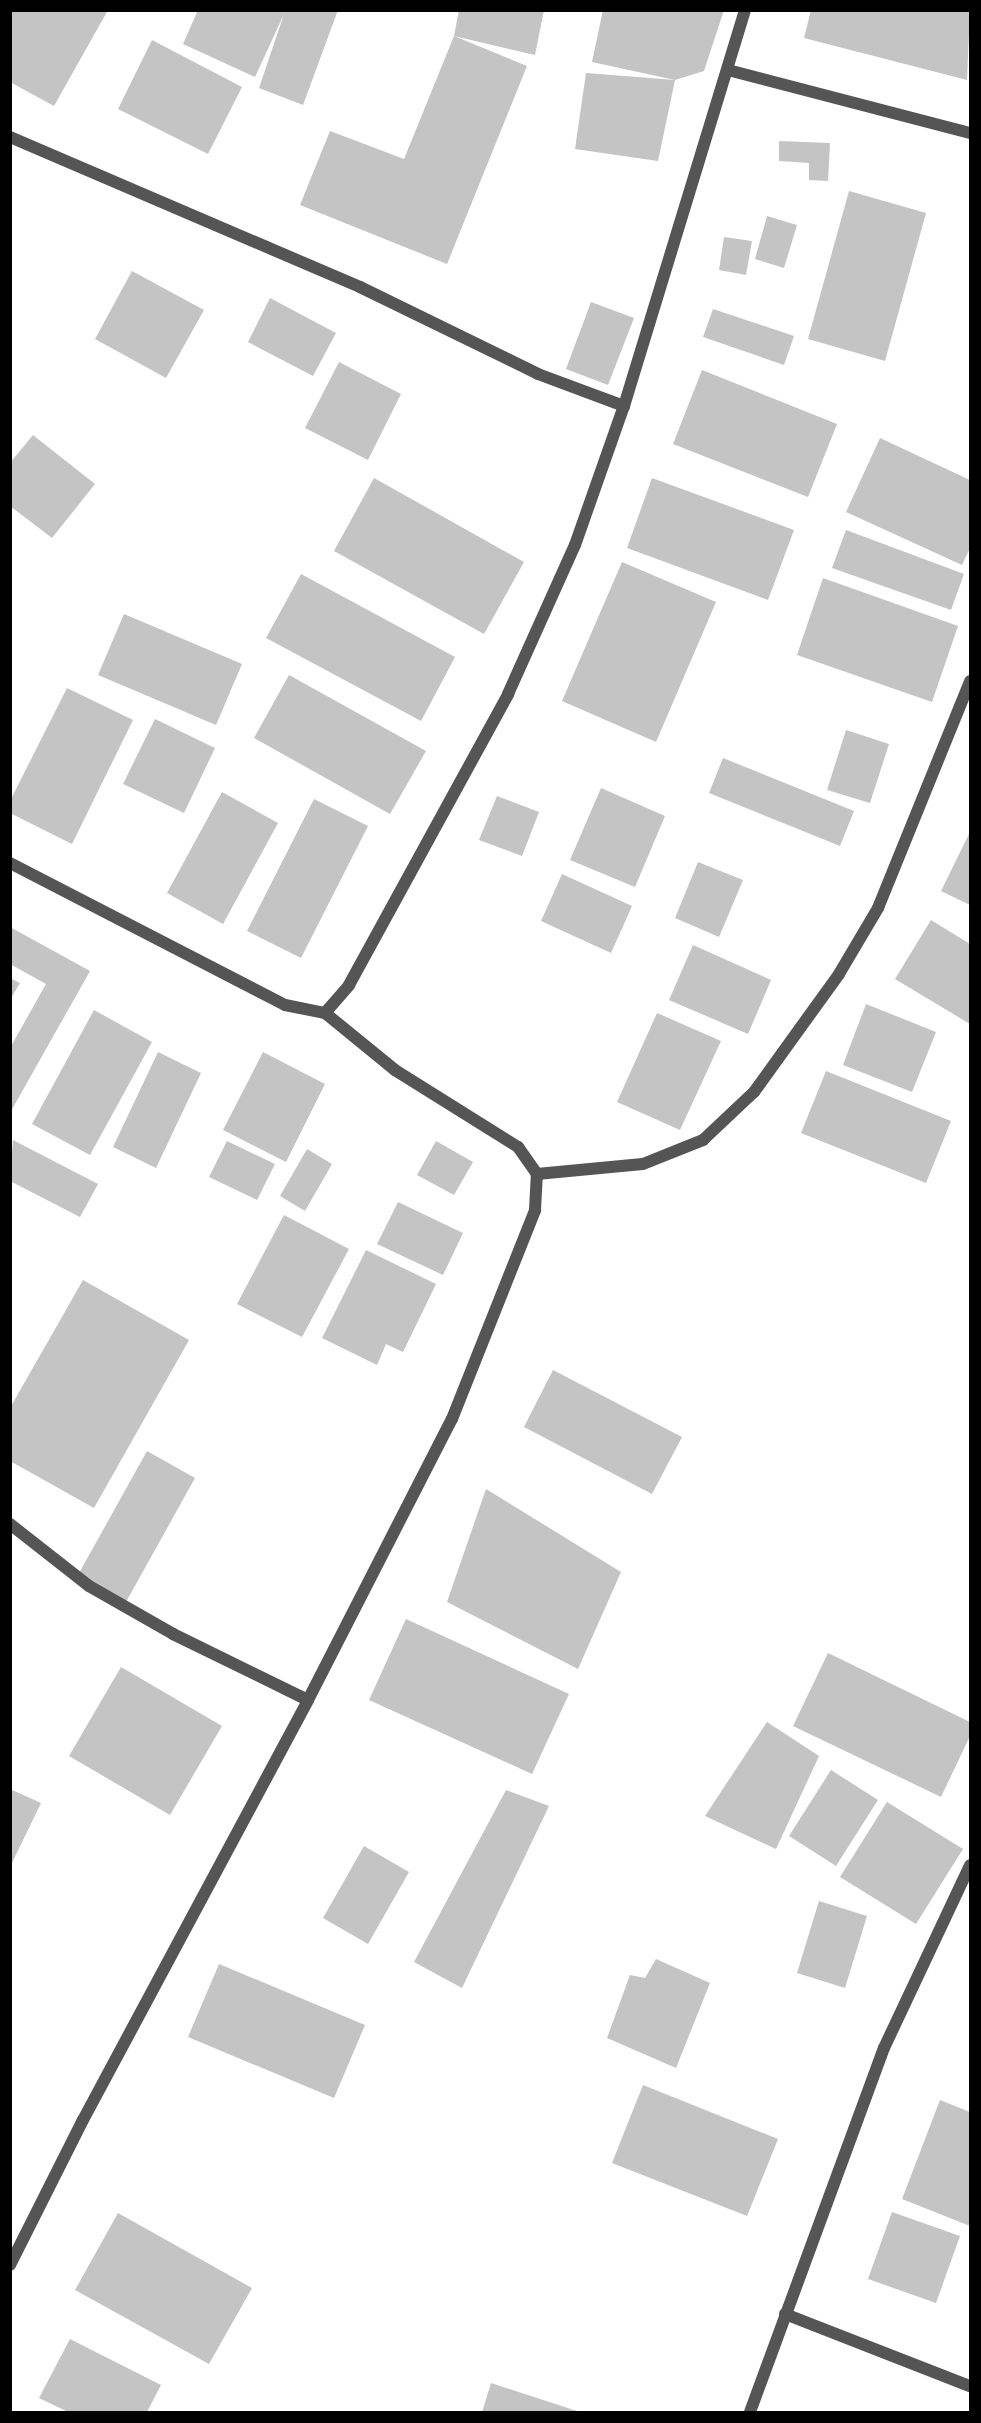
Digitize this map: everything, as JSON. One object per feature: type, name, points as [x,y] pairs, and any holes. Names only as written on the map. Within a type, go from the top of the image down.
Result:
[{"type":"street","points":[[325,1013],[349,985],[508,694],[575,545],[624,406],[729,70],[745,10]]},
{"type":"street","points":[[729,70],[970,133]]},
{"type":"street","points":[[10,137],[360,287],[538,374],[624,406]]},
{"type":"street","points":[[537,1174],[642,1164],[703,1140],[754,1092],[839,974],[878,908],[970,681]]},
{"type":"street","points":[[10,863],[285,1005],[325,1013],[395,1070],[518,1147],[537,1174],[535,1210],[452,1419],[308,1700],[82,2120],[10,2265]]},
{"type":"street","points":[[10,1524],[89,1586],[173,1634],[308,1700]]},
{"type":"street","points":[[750,2412],[884,2048],[970,1865]]},
{"type":"street","points":[[785,2314],[970,2386]]},
{"type":"building","points":[[10,10],[108,10],[54,106],[10,82]]},
{"type":"building","points":[[198,10],[338,10],[303,105],[259,88],[284,14],[255,77],[183,44]]},
{"type":"building","points":[[459,10],[544,10],[535,55],[454,36]]},
{"type":"building","points":[[603,10],[724,10],[704,71],[675,80],[592,62]]},
{"type":"building","points":[[811,10],[970,10],[967,80],[804,38]]},
{"type":"building","points":[[454,36],[527,66],[447,264],[300,205],[330,131],[404,159]]},
{"type":"building","points":[[152,40],[242,87],[208,154],[118,109]]},
{"type":"building","points":[[586,73],[675,80],[658,161],[575,149]]},
{"type":"building","points":[[779,141],[830,143],[828,181],[809,180],[809,163],[779,161]]},
{"type":"building","points":[[849,191],[926,213],[885,361],[808,339]]},
{"type":"building","points":[[767,216],[797,225],[784,268],[755,259]]},
{"type":"building","points":[[724,237],[752,241],[746,275],[719,270]]},
{"type":"building","points":[[132,271],[204,310],[166,378],[95,339]]},
{"type":"building","points":[[270,298],[336,333],[313,376],[248,342]]},
{"type":"building","points":[[591,302],[634,318],[608,385],[566,369]]},
{"type":"building","points":[[713,309],[794,336],[784,365],[703,337]]},
{"type":"building","points":[[339,362],[401,394],[368,460],[305,428]]},
{"type":"building","points":[[702,370],[837,424],[808,497],[673,444]]},
{"type":"building","points":[[33,435],[95,484],[52,538],[10,506],[10,463]]},
{"type":"building","points":[[880,438],[970,480],[970,548],[962,565],[846,512]]},
{"type":"building","points":[[374,478],[524,562],[484,634],[334,551]]},
{"type":"building","points":[[652,478],[794,530],[768,600],[627,548]]},
{"type":"building","points":[[846,530],[964,574],[951,610],[832,568]]},
{"type":"building","points":[[622,562],[716,602],[656,742],[562,701]]},
{"type":"building","points":[[301,574],[455,657],[421,721],[266,638]]},
{"type":"building","points":[[823,578],[958,626],[932,702],[797,655]]},
{"type":"building","points":[[124,614],[242,664],[216,725],[98,675]]},
{"type":"building","points":[[289,675],[426,751],[390,814],[254,738]]},
{"type":"building","points":[[67,688],[133,720],[72,844],[10,813],[10,801]]},
{"type":"building","points":[[155,719],[215,748],[184,813],[123,784]]},
{"type":"building","points":[[846,730],[889,744],[870,803],[827,790]]},
{"type":"building","points":[[723,758],[854,811],[840,846],[709,793]]},
{"type":"building","points":[[601,788],[665,816],[635,887],[570,860]]},
{"type":"building","points":[[222,792],[278,823],[223,924],[167,893]]},
{"type":"building","points":[[497,796],[539,812],[522,856],[479,840]]},
{"type":"building","points":[[314,799],[368,826],[301,958],[247,931]]},
{"type":"building","points":[[970,835],[970,905],[941,891]]},
{"type":"building","points":[[698,862],[743,880],[719,937],[675,918]]},
{"type":"building","points":[[562,874],[632,906],[611,953],[541,921]]},
{"type":"building","points":[[931,920],[970,944],[970,1024],[895,979]]},
{"type":"building","points":[[10,927],[90,971],[10,1113],[10,1048],[46,984],[10,964]]},
{"type":"building","points":[[693,945],[771,980],[748,1034],[669,1000]]},
{"type":"building","points":[[10,978],[20,983],[10,1000]]},
{"type":"building","points":[[866,1004],[936,1032],[912,1092],[843,1065]]},
{"type":"building","points":[[94,1010],[152,1042],[90,1155],[32,1124]]},
{"type":"building","points":[[657,1013],[721,1041],[680,1130],[617,1102]]},
{"type":"building","points":[[158,1052],[201,1073],[156,1168],[113,1147]]},
{"type":"building","points":[[263,1052],[325,1084],[286,1162],[223,1130]]},
{"type":"building","points":[[826,1071],[951,1121],[926,1183],[801,1133]]},
{"type":"building","points":[[13,1140],[98,1184],[80,1217],[10,1181]]},
{"type":"building","points":[[227,1141],[275,1164],[257,1200],[209,1177]]},
{"type":"building","points":[[436,1141],[473,1162],[454,1195],[417,1175]]},
{"type":"building","points":[[307,1149],[332,1164],[305,1211],[280,1196]]},
{"type":"building","points":[[398,1202],[463,1233],[443,1275],[377,1244]]},
{"type":"building","points":[[284,1215],[349,1249],[302,1337],[237,1304]]},
{"type":"building","points":[[366,1250],[436,1284],[403,1352],[386,1344],[377,1365],[322,1338]]},
{"type":"building","points":[[83,1280],[189,1340],[94,1508],[10,1461],[10,1408]]},
{"type":"building","points":[[553,1370],[682,1437],[652,1494],[524,1427]]},
{"type":"building","points":[[147,1451],[195,1478],[126,1602],[78,1575]]},
{"type":"building","points":[[486,1489],[621,1572],[578,1669],[447,1602]]},
{"type":"building","points":[[406,1619],[569,1694],[532,1774],[369,1700]]},
{"type":"building","points":[[828,1653],[970,1722],[970,1736],[941,1797],[793,1726]]},
{"type":"building","points":[[121,1667],[222,1726],[170,1815],[69,1756]]},
{"type":"building","points":[[767,1722],[819,1756],[776,1849],[705,1816]]},
{"type":"building","points":[[831,1770],[878,1800],[836,1866],[789,1836]]},
{"type":"building","points":[[10,1789],[41,1803],[10,1867]]},
{"type":"building","points":[[506,1790],[549,1806],[462,1988],[414,1962]]},
{"type":"building","points":[[887,1802],[963,1849],[916,1924],[840,1877]]},
{"type":"building","points":[[364,1846],[409,1872],[368,1944],[323,1918]]},
{"type":"building","points":[[819,1901],[867,1916],[845,1988],[797,1973]]},
{"type":"building","points":[[656,1959],[710,1983],[676,2068],[607,2038],[630,1975],[645,1978]]},
{"type":"building","points":[[219,1964],[365,2025],[334,2098],[188,2037]]},
{"type":"building","points":[[643,2085],[778,2139],[747,2216],[612,2163]]},
{"type":"building","points":[[940,2100],[970,2112],[970,2226],[902,2199]]},
{"type":"building","points":[[892,2212],[960,2236],[936,2303],[868,2279]]},
{"type":"building","points":[[118,2213],[252,2288],[209,2364],[75,2290]]},
{"type":"building","points":[[70,2339],[161,2385],[147,2412],[68,2412],[39,2398]]},
{"type":"building","points":[[491,2383],[580,2412],[482,2412]]}]
